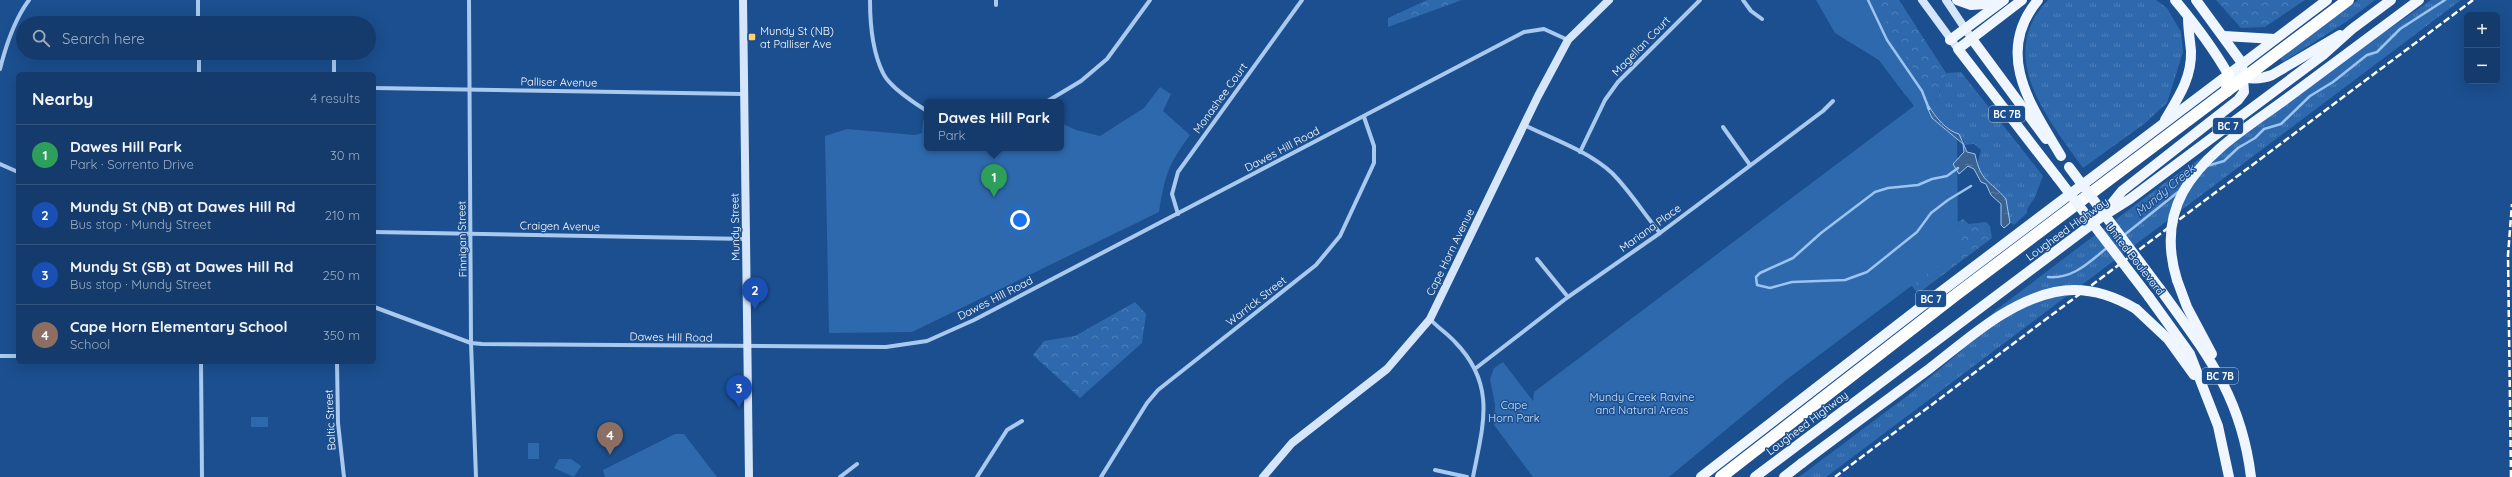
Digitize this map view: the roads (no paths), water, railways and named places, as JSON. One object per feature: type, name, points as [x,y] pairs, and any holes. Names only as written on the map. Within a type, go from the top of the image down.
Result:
[{"type":"highway","points":[[1721,477],[1957,294],[2348,0]]},
{"type":"highway","points":[[2227,91],[2228,74]]},
{"type":"main road","points":[[1957,0],[1971,5],[2002,2]]},
{"type":"main road","points":[[1958,49],[2022,0]]},
{"type":"main road","points":[[2038,0],[2022,29],[2018,47],[2018,66],[2028,98],[2061,156]]},
{"type":"main road","points":[[2175,0],[2188,17],[2197,24],[2228,74],[2244,78],[2262,78],[2272,75],[2352,29]]},
{"type":"main road","points":[[2100,218],[2122,191],[2238,100],[2245,89],[2242,63],[2224,36],[2196,0]]},
{"type":"main road","name":"Lougheed Highway","points":[[1701,477],[2163,123],[2327,0]]},
{"type":"main road","name":"Lougheed Highway","points":[[1755,477],[2100,218],[2130,199],[2323,56],[2352,29],[2391,0]]},
{"type":"main road","points":[[2219,373],[2208,345],[2187,307],[2177,280],[2171,255],[2171,225],[2180,197],[2197,171],[2237,136],[2419,0]]},
{"type":"main road","points":[[1950,40],[2002,2]]},
{"type":"main road","points":[[2163,123],[2182,92],[2189,75],[2191,52],[2188,17]]},
{"type":"main road","points":[[2224,36],[2275,38]]},
{"type":"main road","name":"United Boulevard","points":[[1972,39],[2032,122],[2061,156],[2160,289],[2219,373],[2239,420],[2251,477]]},
{"type":"main road","name":"United Boulevard","points":[[1958,49],[2149,297],[2190,354],[2218,426],[2229,477]]},
{"type":"main road","points":[[1784,477],[1983,328],[2023,303],[2054,292],[2081,290],[2112,296],[2136,309],[2168,339],[2200,383]]},
{"type":"street","points":[[19,16],[29,0]]},
{"type":"street","points":[[198,0],[198,16]]},
{"type":"street","name":"Finnigan Street","points":[[470,0],[471,343],[476,477]]},
{"type":"street","name":"Mundy Street","points":[[743,0],[749,477]]},
{"type":"street","points":[[870,0],[871,30],[883,74],[906,96],[924,109]]},
{"type":"street","points":[[996,0],[996,6]]},
{"type":"street","points":[[1051,99],[1081,80],[1107,59],[1150,0]]},
{"type":"street","name":"Monashee Court","points":[[1178,214],[1172,194],[1178,172],[1302,0]]},
{"type":"street","name":"Cape Horn Avenue","points":[[1263,477],[1292,443],[1398,358],[1430,319],[1524,125],[1568,40],[1609,0]]},
{"type":"street","name":"Magellan Court","points":[[1580,152],[1605,100],[1618,82],[1700,0]]},
{"type":"street","points":[[1743,0],[1751,11],[1762,19]]},
{"type":"street","name":"United Boulevard","points":[[1922,0],[1958,49]]},
{"type":"street","name":"United Boulevard","points":[[1946,0],[1972,39]]},
{"type":"street","points":[[0,69],[5,47],[16,23]]},
{"type":"street","name":"Dawes Hill Road","points":[[376,308],[471,343],[748,347],[886,347],[927,341],[974,320],[1524,32],[1544,29],[1568,40]]},
{"type":"street","points":[[199,60],[199,72]]},
{"type":"street","points":[[334,60],[334,72]]},
{"type":"street","name":"Palliser Avenue","points":[[376,88],[744,94]]},
{"type":"street","name":"Mariana Place","points":[[1476,368],[1568,296],[1660,233],[1823,111],[1833,101]]},
{"type":"street","name":"Warrick Street","points":[[1101,477],[1143,409],[1158,390],[1316,265],[1333,246],[1374,163],[1374,146],[1364,117]]},
{"type":"street","points":[[1524,125],[1580,152],[1613,174],[1660,233]]},
{"type":"street","points":[[1723,127],[1750,165]]},
{"type":"street","points":[[0,164],[16,171]]},
{"type":"street","name":"Craigen Avenue","points":[[376,232],[746,239]]},
{"type":"street","points":[[1537,259],[1568,296]]},
{"type":"street","points":[[1430,319],[1454,340],[1476,368],[1484,393],[1484,414],[1473,477]]},
{"type":"street","points":[[0,356],[16,356]]},
{"type":"street","points":[[201,364],[202,477]]},
{"type":"street","name":"Baltic Street","points":[[337,364],[338,423],[344,477]]},
{"type":"street","points":[[977,477],[1007,430],[1022,421]]},
{"type":"street","points":[[840,477],[857,464]]},
{"type":"street","points":[[1435,470],[1467,477]]},
{"type":"water","points":[[1929,106],[1942,123],[1950,130],[1959,134],[1967,152],[1975,154],[1983,176],[2006,199],[2010,223],[2004,228],[2001,225],[2001,204],[1991,195],[1986,184],[1981,182],[1974,169],[1968,166],[1959,174],[1953,164],[1964,152],[1963,144],[1932,118],[1927,107]]},
{"type":"waterway","name":"Mundy Creek","points":[[1868,0],[1887,40],[1922,91],[1929,109]]},
{"type":"waterway","name":"Mundy Creek","points":[[2207,166],[2224,161],[2238,148],[2255,138],[2264,129],[2281,124],[2310,96],[2333,82],[2367,55],[2377,52],[2400,29],[2445,0]]},
{"type":"waterway","points":[[1958,168],[1947,176],[1932,179],[1918,185],[1888,188],[1875,192],[1821,233],[1793,258],[1760,273],[1756,277],[1757,285],[1770,288],[1792,282],[1845,280],[1867,272],[1917,232],[1931,213],[1948,200],[1971,186]]},
{"type":"waterway","name":"Mundy Creek","points":[[2123,236],[2178,192]]},
{"type":"waterway","name":"Mundy Creek","points":[[2048,277],[2057,277],[2073,272],[2088,264],[2108,247]]},
{"type":"railway","points":[[1835,477],[2473,0]]},
{"type":"railway","points":[[2511,477],[2508,255],[2512,204]]},
{"type":"place","name":"Mundy St (NB) at Palliser Ave","points":[[752,37]]},
{"type":"place","name":"Dawes Hill Park","points":[[994,197]]},
{"type":"place","name":"Mundy St (NB) at Dawes Hill Rd","points":[[755,310]]},
{"type":"place","name":"Mundy St (SB) at Dawes Hill Rd","points":[[739,408]]},
{"type":"place","name":"Cape Horn Elementary School","points":[[610,455]]},
{"type":"park label","name":"Mundy Creek Ravine and Natural Areas","points":[[1642,403]]},
{"type":"park label","name":"Cape Horn Park","points":[[1514,411]]}]
